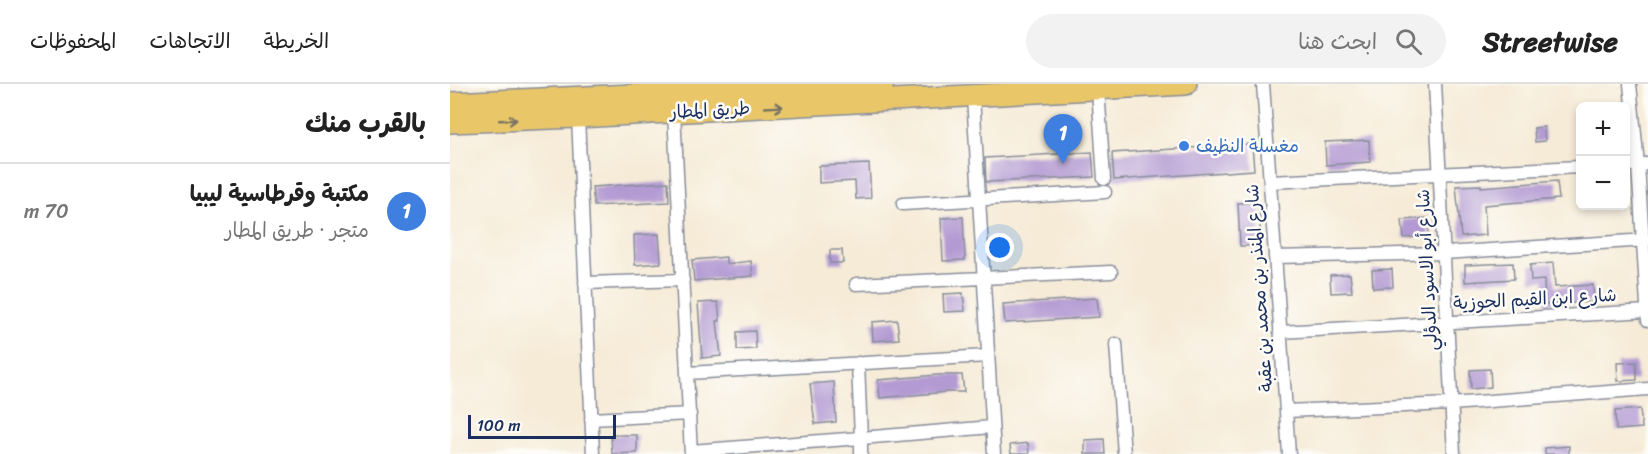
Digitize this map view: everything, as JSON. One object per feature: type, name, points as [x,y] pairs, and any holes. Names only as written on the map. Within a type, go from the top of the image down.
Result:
[{"type":"highway","name":"طريق المطار","points":[[450,103],[883,84]]},
{"type":"highway","name":"طريق المطار","points":[[450,122],[1186,84]]},
{"type":"street","name":"شارع المنذر بن محمد بن عقبة","points":[[1263,84],[1288,454]]},
{"type":"street","name":"شارع أبو الاسود الدؤلي","points":[[1436,84],[1454,454]]},
{"type":"street","points":[[1630,84],[1645,240],[1648,320]]},
{"type":"street","points":[[1098,89],[1104,179]]},
{"type":"street","points":[[973,96],[994,454]]},
{"type":"street","points":[[674,112],[691,452],[992,427]]},
{"type":"street","points":[[578,117],[592,454]]},
{"type":"street","points":[[1270,182],[1576,167]]},
{"type":"street","points":[[903,204],[1105,192]]},
{"type":"street","points":[[1275,257],[1444,253],[1645,240]]},
{"type":"street","points":[[856,284],[1111,272]]},
{"type":"street","points":[[585,284],[683,280]]},
{"type":"street","name":"شارع ابن القيم الجوزية","points":[[1280,332],[1648,311]]},
{"type":"street","points":[[1116,344],[1124,454]]},
{"type":"street","points":[[688,373],[988,356]]},
{"type":"street","points":[[858,363],[861,454]]},
{"type":"street","points":[[1286,411],[1451,404],[1648,389]]},
{"type":"street","points":[[591,419],[690,414]]},
{"type":"building","points":[[1544,127],[1545,141],[1535,142],[1534,128]]},
{"type":"building","points":[[1369,140],[1370,162],[1326,165],[1325,142]]},
{"type":"building","points":[[1252,144],[1254,170],[1114,180],[1112,153]]},
{"type":"building","points":[[1092,152],[1094,177],[986,182],[985,158]]},
{"type":"building","points":[[869,164],[871,198],[856,199],[855,181],[819,183],[819,166]]},
{"type":"building","points":[[1557,181],[1559,199],[1484,205],[1486,235],[1461,237],[1456,186],[1481,185],[1481,187]]},
{"type":"building","points":[[668,182],[669,202],[594,206],[592,187]]},
{"type":"building","points":[[1259,202],[1261,246],[1240,246],[1238,203]]},
{"type":"building","points":[[963,217],[965,260],[943,261],[941,218]]},
{"type":"building","points":[[1428,218],[1429,236],[1404,238],[1402,220]]},
{"type":"building","points":[[659,234],[661,263],[635,265],[634,235]]},
{"type":"building","points":[[830,250],[842,250],[843,263],[830,263]]},
{"type":"building","points":[[726,257],[726,264],[751,261],[753,276],[694,281],[692,260]]},
{"type":"building","points":[[1513,263],[1514,279],[1465,282],[1465,265]]},
{"type":"building","points":[[1553,263],[1555,287],[1593,285],[1594,302],[1545,304],[1544,280],[1531,281],[1530,265]]},
{"type":"building","points":[[1392,269],[1393,287],[1373,288],[1372,270]]},
{"type":"building","points":[[1350,274],[1352,292],[1331,293],[1330,275]]},
{"type":"building","points":[[963,293],[965,311],[944,312],[943,294]]},
{"type":"building","points":[[1097,298],[1099,317],[1005,323],[1003,304]]},
{"type":"building","points":[[718,302],[720,321],[717,321],[721,356],[702,358],[698,303]]},
{"type":"building","points":[[897,320],[899,339],[873,341],[872,322]]},
{"type":"building","points":[[755,331],[756,349],[737,350],[737,332]]},
{"type":"building","points":[[1636,362],[1637,380],[1618,381],[1617,363]]},
{"type":"building","points":[[1490,369],[1491,387],[1471,389],[1470,370]]},
{"type":"building","points":[[962,375],[964,392],[880,398],[878,380]]},
{"type":"building","points":[[834,382],[836,422],[815,424],[810,384]]},
{"type":"building","points":[[1640,409],[1642,428],[1616,430],[1615,411]]},
{"type":"building","points":[[611,435],[637,435],[637,453],[612,454]]},
{"type":"building","points":[[1104,439],[1105,454],[1085,454],[1085,440]]},
{"type":"building","points":[[1028,443],[1029,454],[1011,454],[1010,445]]},
{"type":"building","points":[[1569,446],[1569,454],[1545,454],[1545,448]]},
{"type":"place","name":"مغسلة النظيف","points":[[1184,146]]},
{"type":"place","name":"مكتبة وقرطاسية ليبيا","points":[[1063,164]]}]
